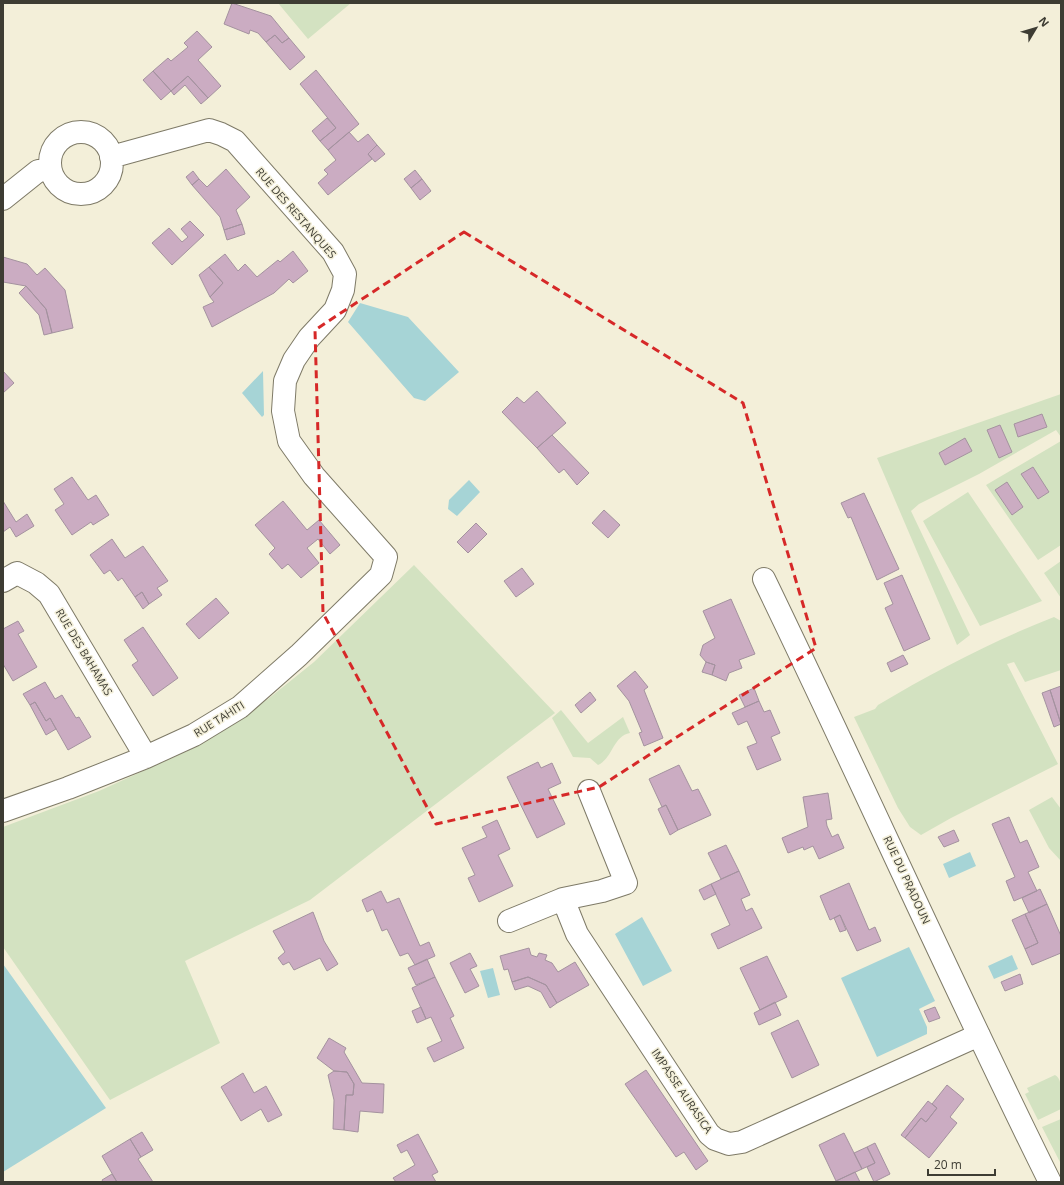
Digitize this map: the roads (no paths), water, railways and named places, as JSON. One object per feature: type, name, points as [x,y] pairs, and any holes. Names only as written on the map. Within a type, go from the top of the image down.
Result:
[{"type":"street","name":"RUE DES RESTANQUES","points":[[111,157],[209,130],[221,134],[234,141],[333,252],[345,274],[343,290],[335,310],[310,338],[294,360],[285,382],[283,411],[289,441],[314,476],[386,557]]},
{"type":"street","points":[[80,132],[91,134],[100,139],[107,147],[111,157],[112,167],[104,184],[96,190],[87,193],[68,191],[60,186],[50,169],[50,158],[54,148],[60,140],[70,134],[80,132]]},
{"type":"street","points":[[3,199],[38,171],[50,169]]},
{"type":"street","name":"RUE TAHITI","points":[[3,811],[68,788],[194,735],[240,707],[299,655],[381,575],[386,557]]},
{"type":"street","name":"RUE DES BAHAMAS","points":[[3,581],[17,573],[36,583],[49,594],[146,756]]},
{"type":"street","name":"RUE DU PRADOUN","points":[[764,579],[832,718],[994,1069],[1050,1182]]},
{"type":"street","points":[[509,921],[563,899],[602,891],[626,883],[589,791]]},
{"type":"street","name":"IMPASSE AURASICA","points":[[563,899],[577,934],[709,1134],[723,1143],[729,1144],[750,1139],[979,1035]]},
{"type":"water","points":[[360,303],[408,317],[459,372],[425,401],[414,398],[348,322]]},
{"type":"water","points":[[263,371],[264,415],[262,417],[242,393]]},
{"type":"water","points":[[469,480],[480,492],[457,516],[448,509],[449,500]]},
{"type":"water","points":[[970,852],[976,866],[949,878],[943,864]]},
{"type":"water","points":[[642,917],[672,971],[643,986],[615,934]]},
{"type":"water","points":[[909,947],[935,1001],[919,1009],[927,1027],[927,1034],[877,1057],[841,978]]},
{"type":"water","points":[[1012,955],[1018,969],[994,979],[988,966]]},
{"type":"water","points":[[3,964],[106,1108],[3,1172]]},
{"type":"water","points":[[493,968],[500,995],[488,998],[480,971]]}]
